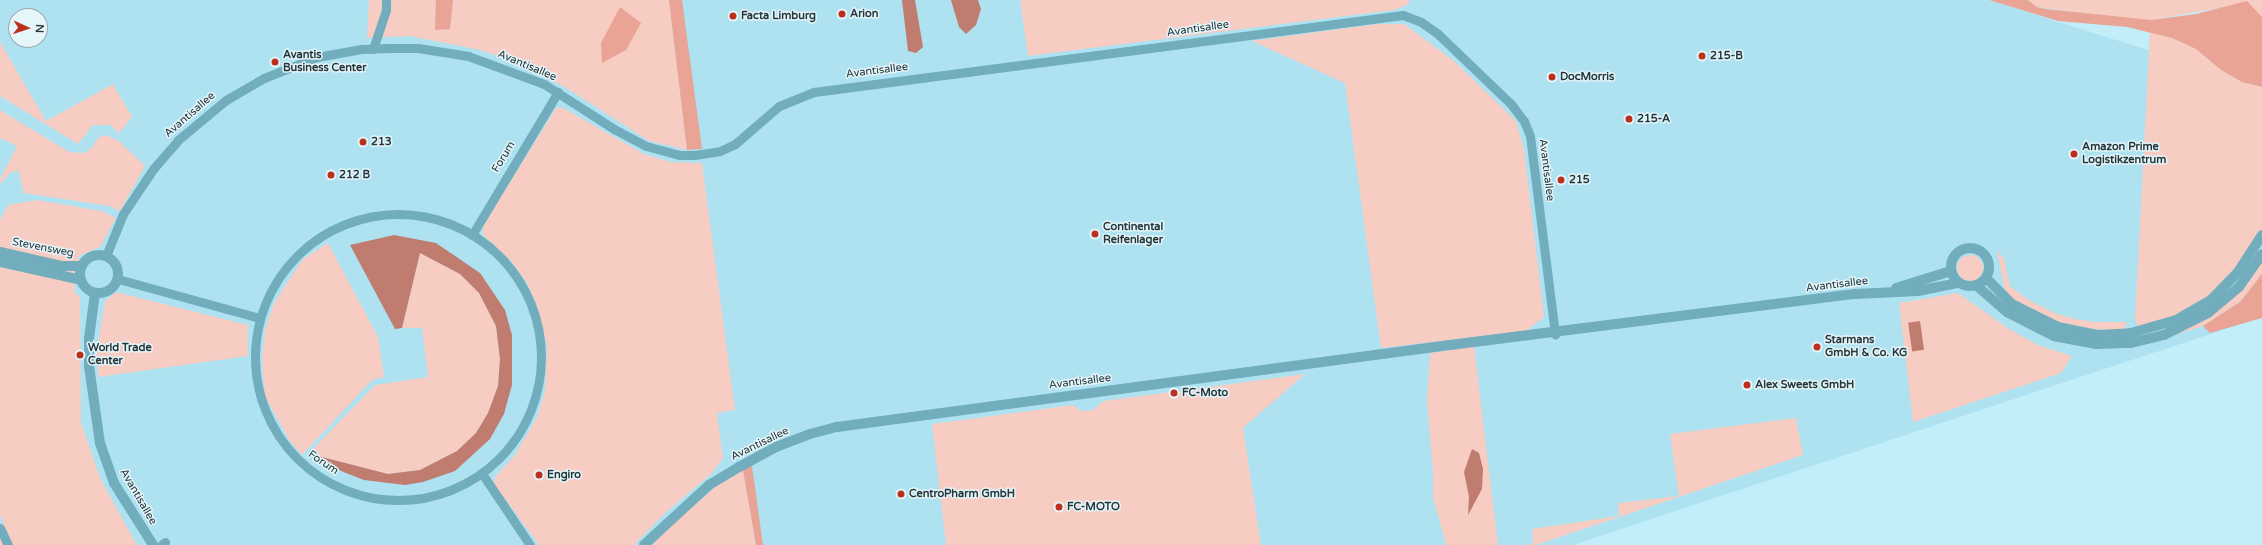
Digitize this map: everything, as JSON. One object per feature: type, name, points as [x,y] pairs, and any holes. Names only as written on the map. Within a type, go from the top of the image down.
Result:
[{"type":"street","points":[[373,49],[386,10],[386,0]]},
{"type":"street","name":"Avantisallee","points":[[106,256],[124,214],[154,168],[178,140],[211,110],[264,78],[317,57],[373,49],[418,48],[451,52],[498,66],[558,92],[614,129],[646,146],[680,155],[706,155],[720,151],[742,139],[779,106],[814,92],[1403,15],[1420,22],[1438,34],[1511,104],[1524,121],[1530,136],[1555,334]]},
{"type":"street","name":"Forum","points":[[472,235],[558,92]]},
{"type":"street","name":"Forum","points":[[387,215],[414,216],[452,225],[472,235],[507,265],[524,289],[535,316],[541,345],[538,382],[533,404],[521,429],[508,448],[483,475],[439,494],[387,500],[339,488],[318,476],[300,462],[278,435],[266,412],[255,357],[260,318],[285,270],[307,247],[333,228],[363,218],[387,215]]},
{"type":"street","points":[[1986,278],[2012,304],[2058,327],[2098,335],[2131,333],[2176,320],[2211,300],[2238,272],[2262,235]]},
{"type":"street","points":[[1958,282],[1951,271],[1953,259],[1958,252],[1975,249],[1982,253],[1988,260],[1989,270],[1986,278],[1977,286]]},
{"type":"street","name":"Stevensweg","points":[[0,252],[62,266],[82,266]]},
{"type":"street","name":"Avantisallee","points":[[644,545],[709,485],[739,466],[776,447],[810,434],[837,427],[1450,345],[1555,334],[1884,291],[1918,291],[1958,282],[1971,287],[1977,286],[2011,315],[2054,336],[2096,344],[2131,343],[2175,331],[2208,313],[2243,282],[2262,254]]},
{"type":"street","points":[[106,256],[117,266],[118,279],[110,290],[95,293],[88,290],[81,280],[82,266],[88,258],[106,256]]},
{"type":"street","name":"Stevensweg","points":[[0,262],[81,280]]},
{"type":"street","name":"Avantisallee","points":[[1884,291],[1951,271]]},
{"type":"street","points":[[118,279],[260,318]]},
{"type":"street","name":"Avantisallee","points":[[95,293],[89,338],[89,366],[100,443],[114,483],[153,545]]},
{"type":"street","points":[[483,475],[530,545]]},
{"type":"street","points":[[0,528],[8,545]]},
{"type":"shaded area","points":[[0,0],[1989,0],[2262,86],[2262,317],[1573,545],[0,545]]},
{"type":"shaded area","points":[[369,0],[436,0],[435,30],[450,29],[453,0],[669,0],[687,150],[649,141],[563,86],[506,59],[480,50],[410,36],[367,38]]},
{"type":"shaded area","points":[[436,0],[453,0],[450,29],[435,30]]},
{"type":"shaded area","points":[[669,0],[682,0],[702,149],[687,150]]},
{"type":"shaded area","points":[[902,0],[915,0],[923,47],[916,53],[908,51]]},
{"type":"shaded area","points":[[951,0],[978,0],[981,9],[976,25],[966,34],[959,27]]},
{"type":"shaded area","points":[[1020,0],[1410,0],[1407,5],[1394,10],[1028,56]]},
{"type":"shaded area","points":[[1989,0],[2028,0],[2037,7],[2046,9],[2151,20],[2196,14],[2247,1],[2262,17],[2262,87],[2242,82],[2221,70],[2196,49],[2172,38],[2127,27],[2058,21]]},
{"type":"shaded area","points":[[2028,0],[2262,0],[2262,17],[2220,8],[2151,20],[2121,18],[2037,7]]},
{"type":"shaded area","points":[[620,7],[641,23],[626,50],[602,63],[601,43]]},
{"type":"shaded area","points":[[1378,24],[1404,24],[1454,61],[1516,121],[1524,150],[1544,317],[1526,331],[1381,348],[1345,83],[1252,41]]},
{"type":"shaded area","points":[[2150,31],[2172,38],[2196,49],[2221,70],[2242,82],[2262,87],[2262,230],[2245,258],[2216,292],[2179,316],[2139,329],[2135,320]]},
{"type":"shaded area","points":[[0,42],[46,121],[113,84],[132,117],[119,133],[110,125],[93,125],[78,144],[0,96]]},
{"type":"shaded area","points":[[556,108],[563,108],[644,154],[670,162],[702,163],[735,410],[717,413],[723,458],[711,474],[664,514],[634,545],[539,545],[494,484],[495,477],[515,455],[537,417],[545,391],[547,346],[538,308],[527,283],[511,261],[483,235],[483,226]]},
{"type":"shaded area","points":[[0,110],[69,152],[83,153],[90,150],[99,137],[107,135],[120,142],[145,166],[120,211],[109,206],[24,193],[18,170],[10,173],[0,184],[0,179],[17,146],[0,138]]},
{"type":"shaded area","points":[[37,200],[102,211],[116,218],[100,247],[79,256],[74,292],[80,297],[81,423],[101,480],[137,545],[0,545],[0,525],[4,523],[0,515],[0,220],[8,205]]},
{"type":"shaded area","points":[[394,235],[436,243],[480,273],[505,310],[512,335],[512,385],[504,414],[490,439],[455,471],[423,482],[405,485],[364,480],[341,471],[318,456],[388,474],[420,470],[457,451],[476,433],[488,413],[498,386],[500,359],[496,326],[479,293],[460,274],[420,253],[402,328],[395,329],[350,245]]},
{"type":"shaded area","points":[[328,243],[378,337],[384,377],[372,380],[302,455],[290,441],[265,397],[262,359],[265,330],[274,303],[303,259]]},
{"type":"shaded area","points":[[1997,250],[2004,259],[2010,286],[2027,299],[2054,313],[2075,319],[2095,322],[2127,322],[2124,331],[2067,327],[2024,309],[2005,291]]},
{"type":"shaded area","points":[[420,253],[460,274],[479,293],[488,307],[496,326],[500,359],[498,386],[488,413],[476,433],[457,451],[420,470],[388,474],[318,456],[312,450],[375,385],[428,377],[422,328],[402,328]]},
{"type":"shaded area","points":[[1970,255],[1979,259],[1983,268],[1979,277],[1970,281],[1961,277],[1957,268],[1961,259]]},
{"type":"shaded area","points":[[2262,259],[2262,274],[2240,302],[2203,326],[2162,339],[2183,331],[2212,314]]},
{"type":"shaded area","points":[[2262,274],[2262,318],[2210,333],[2203,326],[2240,302]]},
{"type":"shaded area","points":[[116,292],[248,325],[248,356],[98,377],[97,349],[105,301]]},
{"type":"shaded area","points":[[1958,293],[2009,329],[2038,345],[2072,356],[2061,373],[1913,422],[1899,303]]},
{"type":"shaded area","points":[[1920,321],[1924,350],[1912,351],[1908,323]]},
{"type":"shaded area","points":[[1474,346],[1498,545],[1446,545],[1433,497],[1433,471],[1427,400],[1430,353]]},
{"type":"shaded area","points":[[1305,374],[1243,428],[1261,545],[946,545],[932,424],[1073,405],[1081,411],[1093,410],[1103,401]]},
{"type":"shaded area","points":[[1796,418],[1803,455],[1536,545],[1525,545],[1533,544],[1532,529],[1619,516],[1618,503],[1679,496],[1670,434]]},
{"type":"shaded area","points":[[1472,449],[1479,453],[1483,469],[1482,489],[1468,515],[1469,497],[1464,472]]},
{"type":"shaded area","points":[[752,466],[763,545],[756,545],[743,470]]},
{"type":"shaded area","points":[[743,470],[756,545],[652,545],[673,523],[719,484]]},
{"type":"place","name":"Arion","points":[[842,14]]},
{"type":"place","name":"Facta Limburg","points":[[733,16]]},
{"type":"place","name":"215-B","points":[[1702,56]]},
{"type":"place","name":"Avantis Business Center","points":[[275,62]]},
{"type":"place","name":"DocMorris","points":[[1552,77]]},
{"type":"place","name":"215-A","points":[[1629,119]]},
{"type":"place","name":"213","points":[[363,142]]},
{"type":"place","name":"Amazon Prime Logistikzentrum","points":[[2074,154]]},
{"type":"place","name":"212 B","points":[[331,175]]},
{"type":"place","name":"215","points":[[1561,180]]},
{"type":"place","name":"Continental Reifenlager","points":[[1095,234]]},
{"type":"place","name":"Starmans GmbH & Co. KG","points":[[1817,347]]},
{"type":"place","name":"World Trade Center","points":[[80,355]]},
{"type":"place","name":"Alex Sweets GmbH","points":[[1747,385]]},
{"type":"place","name":"FC-Moto","points":[[1174,393]]},
{"type":"place","name":"Engiro","points":[[539,475]]},
{"type":"place","name":"CentroPharm GmbH","points":[[901,494]]},
{"type":"place","name":"FC-MOTO","points":[[1059,507]]}]
